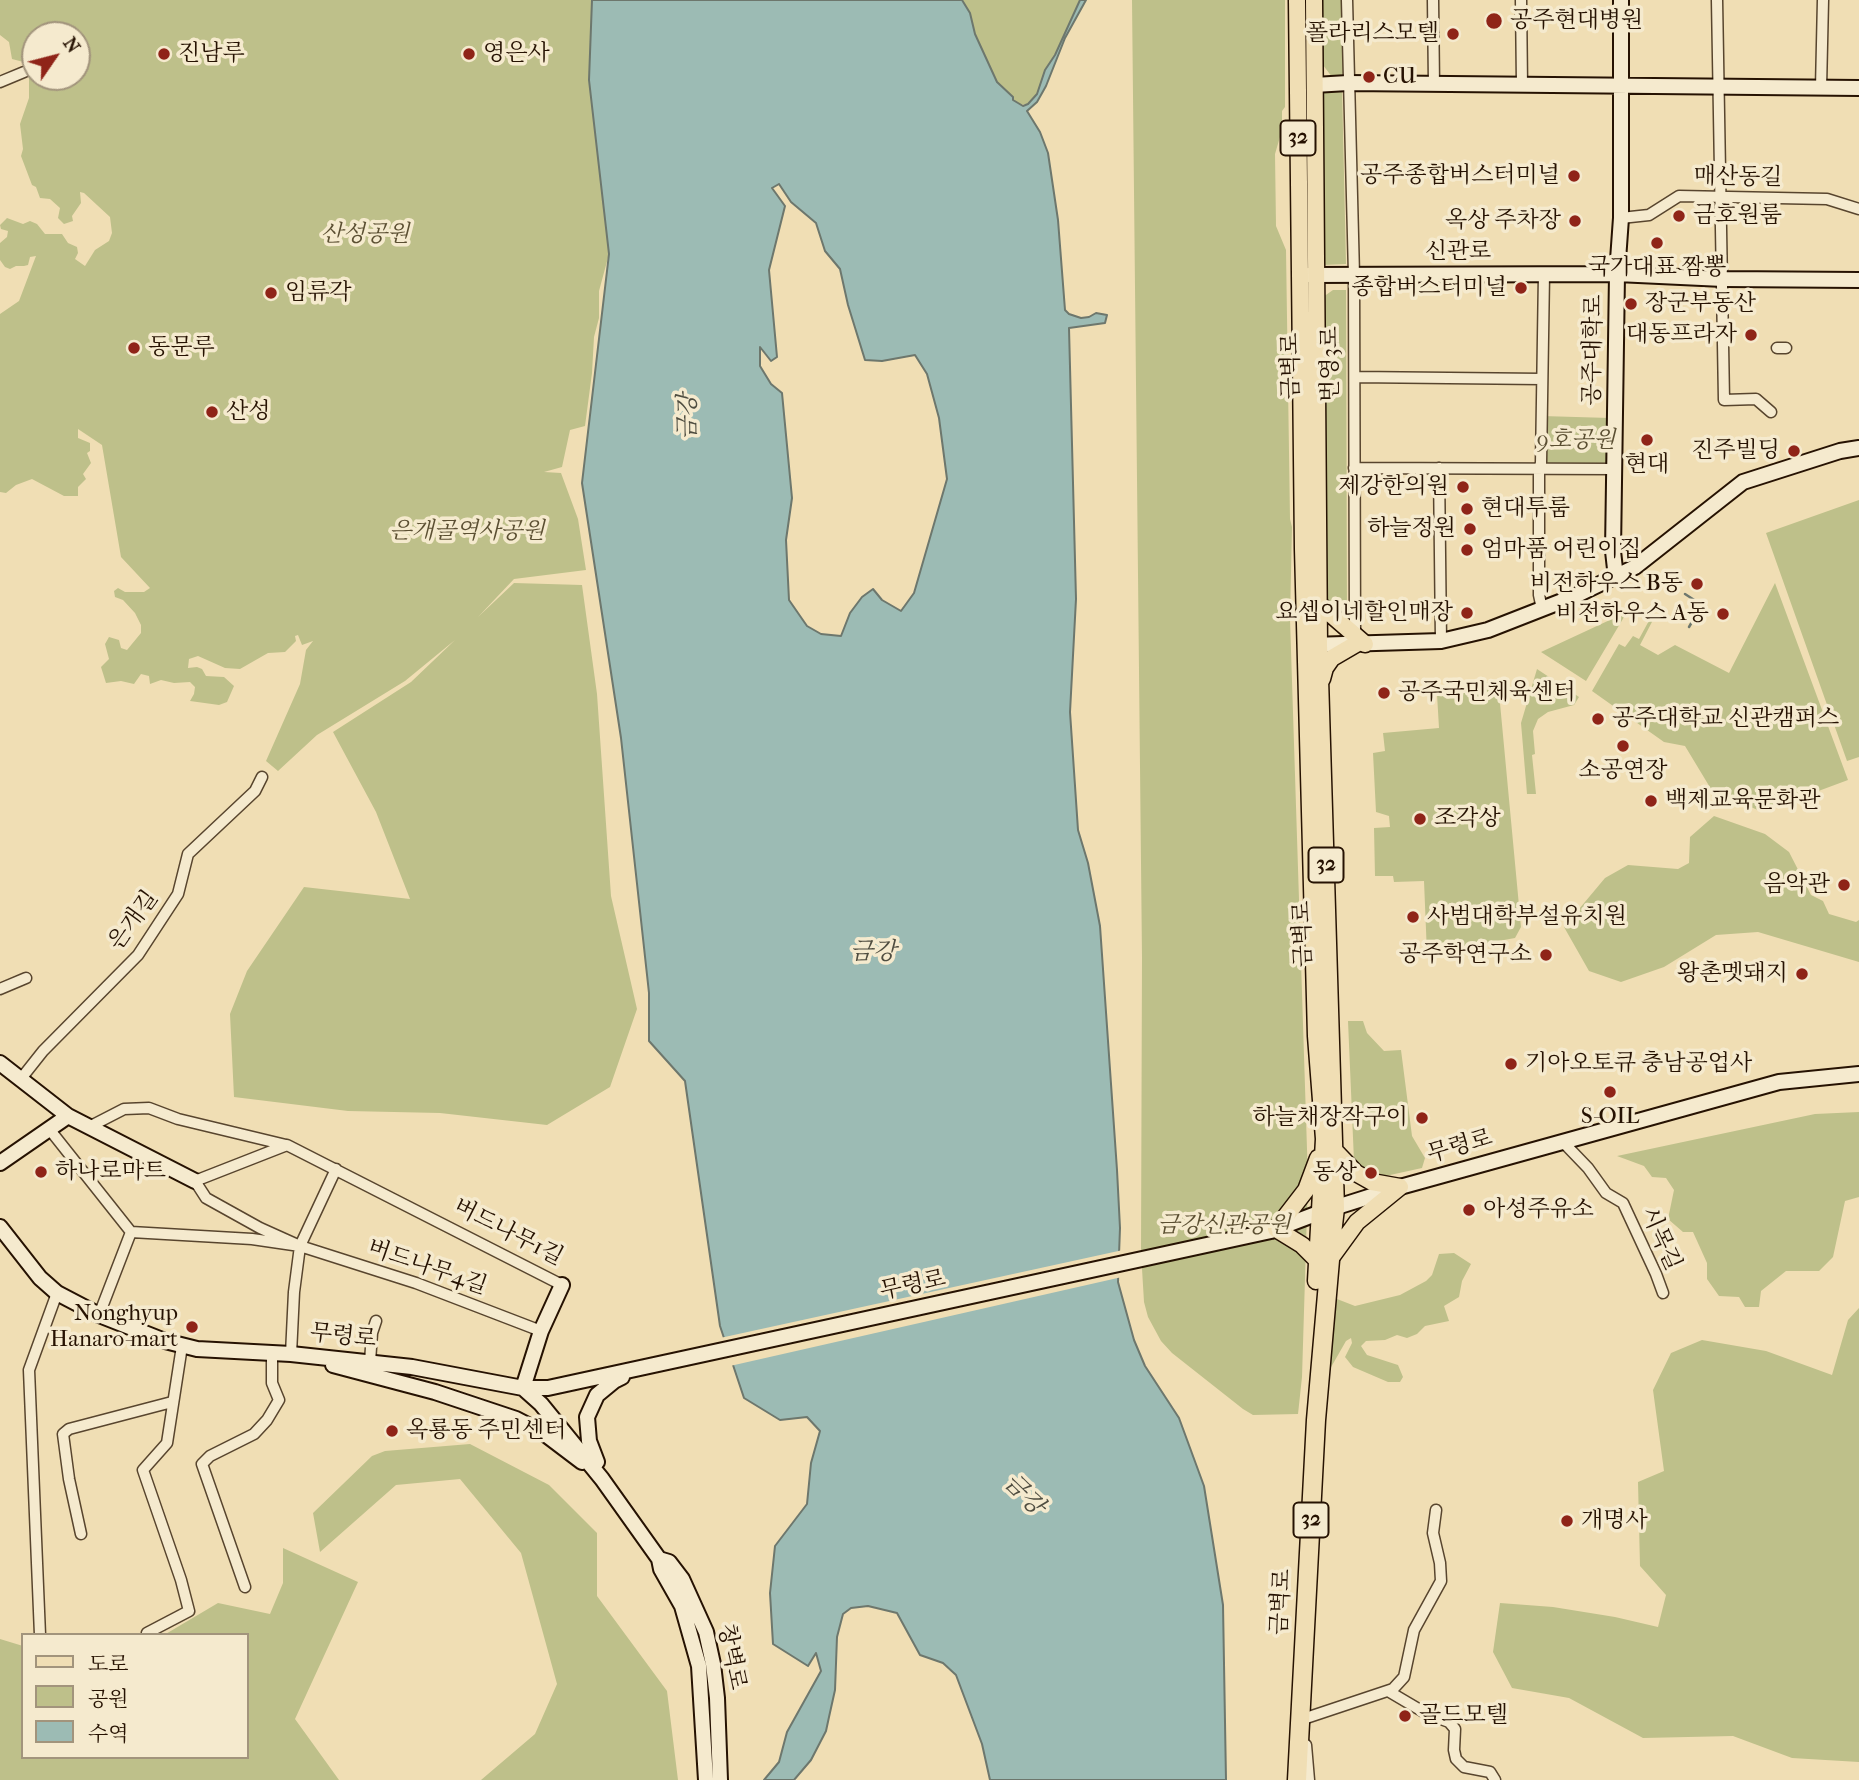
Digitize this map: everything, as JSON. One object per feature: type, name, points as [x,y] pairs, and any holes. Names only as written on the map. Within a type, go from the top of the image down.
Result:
[{"type":"highway","name":"금벽로","points":[[1297,1780],[1324,1261]]},
{"type":"highway","name":"금벽로","points":[[1286,1780],[1316,1281]]},
{"type":"main road","name":"금벽로","points":[[1297,0],[1299,275],[1313,645],[1315,1023],[1330,1145]]},
{"type":"main road","name":"금벽로","points":[[1314,0],[1318,604],[1313,645],[1320,689],[1330,1145],[1324,1261],[1316,1281]]},
{"type":"main road","points":[[1617,274],[1621,218],[1621,0]]},
{"type":"main road","points":[[1314,85],[1348,83],[1859,88]]},
{"type":"main road","name":"신관로","points":[[1299,275],[1617,274],[1723,279],[1859,280]]},
{"type":"main road","name":"공주대학로","points":[[1616,578],[1613,551],[1617,274]]},
{"type":"main road","points":[[1313,645],[1441,640],[1488,630],[1616,578],[1634,567],[1742,482],[1840,451],[1859,449]]},
{"type":"main road","points":[[1318,604],[1348,627],[1359,642]]},
{"type":"main road","points":[[1320,689],[1325,668],[1332,658],[1359,642]]},
{"type":"main road","points":[[0,1063],[68,1116],[195,1181]]},
{"type":"main road","name":"무령로","points":[[0,1227],[40,1278],[57,1293],[99,1315],[182,1346],[370,1362],[476,1377],[523,1388],[548,1388],[1273,1230],[1400,1187],[1779,1083],[1859,1074]]},
{"type":"main road","points":[[0,1163],[68,1116]]},
{"type":"main road","points":[[1330,1145],[1356,1173],[1372,1182],[1400,1187],[1357,1222],[1324,1261],[1302,1245],[1273,1230],[1306,1190],[1330,1145]]},
{"type":"main road","name":"버드나무1길","points":[[523,1388],[541,1331],[562,1285]]},
{"type":"main road","points":[[291,1354],[435,1392],[516,1419],[552,1439],[603,1479]]},
{"type":"main road","points":[[603,1479],[589,1441],[587,1417],[597,1395],[614,1381],[640,1369]]},
{"type":"main road","name":"창벽로","points":[[523,1388],[550,1414],[603,1479],[659,1559],[661,1569],[682,1606],[699,1666],[706,1780]]},
{"type":"main road","name":"창벽로","points":[[659,1559],[669,1562],[682,1579],[706,1632],[717,1698],[720,1780]]},
{"type":"street","name":"번영3로","points":[[1347,0],[1359,642]]},
{"type":"street","points":[[1433,0],[1434,85]]},
{"type":"street","points":[[1521,0],[1522,85]]},
{"type":"street","points":[[1717,0],[1724,400],[1756,399],[1771,412]]},
{"type":"street","points":[[1821,88],[1823,0]]},
{"type":"street","points":[[0,82],[21,73]]},
{"type":"street","name":"매산동길","points":[[1621,218],[1649,215],[1679,196],[1827,199],[1859,209]]},
{"type":"street","points":[[1542,609],[1539,595],[1539,469],[1544,274]]},
{"type":"street","points":[[1354,377],[1542,379]]},
{"type":"street","points":[[1354,468],[1615,469]]},
{"type":"street","points":[[1439,468],[1441,640]]},
{"type":"street","name":"은개길","points":[[20,1080],[43,1051],[138,955],[178,894],[188,853],[255,791],[261,777]]},
{"type":"street","points":[[0,989],[26,978]]},
{"type":"street","name":"버드나무1길","points":[[89,1127],[124,1109],[149,1108],[178,1118],[287,1145],[562,1285]]},
{"type":"street","points":[[50,1130],[131,1232],[99,1315]]},
{"type":"street","name":"시목길","points":[[1563,1142],[1588,1168],[1606,1193],[1623,1203],[1662,1293]]},
{"type":"street","points":[[287,1145],[195,1181],[206,1198],[260,1228],[300,1245]]},
{"type":"street","points":[[291,1354],[294,1292],[300,1245],[337,1169]]},
{"type":"street","name":"버드나무4길","points":[[131,1232],[252,1239],[300,1245],[416,1283],[541,1331]]},
{"type":"street","points":[[40,1633],[29,1370],[57,1293]]},
{"type":"street","points":[[370,1362],[376,1321]]},
{"type":"street","points":[[146,1633],[189,1611],[143,1470],[167,1443],[182,1346]]},
{"type":"street","points":[[245,1587],[202,1464],[210,1456],[254,1434],[267,1420],[279,1400],[272,1383],[272,1353]]},
{"type":"street","points":[[81,1534],[63,1434],[69,1429],[172,1402]]},
{"type":"street","points":[[1309,1780],[1306,1745],[1300,1720],[1388,1691],[1404,1677],[1414,1630],[1441,1581],[1433,1533],[1436,1510]]},
{"type":"street","points":[[1388,1691],[1427,1714],[1449,1722],[1455,1729],[1456,1759],[1464,1767],[1490,1772],[1495,1780]]},
{"type":"green space","points":[[0,0],[592,0],[589,80],[609,254],[599,291],[599,318],[594,337],[585,426],[570,430],[562,467],[544,472],[561,473],[578,519],[586,570],[514,579],[478,617],[514,583],[582,585],[597,694],[611,896],[637,1009],[610,1087],[547,1125],[440,1113],[348,1111],[234,1097],[230,1014],[247,971],[304,887],[410,899],[376,812],[333,732],[411,682],[455,640],[405,681],[317,735],[278,771],[266,761],[300,684],[306,650],[313,641],[302,645],[298,635],[295,636],[296,641],[285,652],[268,653],[240,669],[225,668],[198,656],[189,659],[188,668],[202,669],[206,676],[224,677],[234,686],[227,702],[219,705],[190,701],[195,687],[190,682],[161,680],[150,684],[149,676],[141,674],[134,684],[121,681],[106,683],[101,667],[109,659],[105,644],[109,637],[119,640],[121,648],[127,650],[141,633],[141,625],[135,613],[123,600],[115,597],[114,591],[118,588],[125,592],[144,592],[150,588],[121,557],[102,445],[78,429],[78,438],[90,443],[90,451],[87,453],[91,463],[83,474],[86,479],[78,487],[78,496],[64,496],[32,479],[16,485],[6,493],[0,492],[0,314],[19,301],[36,256],[30,257],[28,265],[10,269],[5,267],[0,260],[0,243],[7,237],[8,231],[1,229],[0,225],[7,218],[23,224],[30,221],[37,224],[45,234],[62,234],[68,243],[77,247],[75,259],[85,266],[95,250],[109,241],[112,233],[110,217],[80,192],[81,203],[72,216],[73,221],[64,224],[58,218],[60,208],[50,199],[40,198],[21,156],[23,149],[20,124],[29,91],[91,91],[91,21],[21,21],[21,61],[12,59],[9,42],[0,35]]},
{"type":"green space","points":[[962,0],[1080,0],[1055,55],[1045,70],[1037,94],[1028,104],[1019,105],[997,82],[975,34],[970,13]]},
{"type":"green space","name":"금강신관공원","points":[[1132,0],[1285,0],[1285,107],[1282,111],[1282,130],[1275,154],[1276,226],[1286,250],[1292,527],[1290,619],[1308,1180],[1302,1377],[1298,1414],[1253,1415],[1243,1409],[1172,1353],[1161,1341],[1148,1317],[1144,1302],[1141,1252],[1142,957]]},
{"type":"green space","points":[[1322,0],[1343,0],[1344,73],[1339,76],[1332,77],[1323,65]]},
{"type":"green space","points":[[1342,87],[1346,264],[1323,265],[1319,95]]},
{"type":"green space","points":[[1333,290],[1346,290],[1347,616],[1327,604],[1323,297]]},
{"type":"green space","name":"9호공원","points":[[1542,416],[1610,418],[1609,465],[1541,463]]},
{"type":"green space","points":[[1859,500],[1859,757],[1847,761],[1766,533]]},
{"type":"green space","points":[[1775,583],[1848,780],[1762,812],[1711,789],[1685,746],[1664,742],[1592,691],[1619,644],[1625,647],[1633,636],[1639,639],[1651,617],[1654,618],[1640,645],[1658,655],[1675,645],[1729,673]]},
{"type":"green space","points":[[1627,612],[1586,681],[1541,652]]},
{"type":"green space","points":[[1537,669],[1579,697],[1574,705],[1548,712],[1538,719],[1533,731],[1535,754],[1532,755],[1536,794],[1527,794],[1521,723]]},
{"type":"green space","points":[[1448,682],[1498,682],[1521,927],[1515,938],[1427,954],[1424,881],[1394,882],[1393,876],[1375,876],[1374,828],[1390,827],[1389,816],[1376,812],[1373,753],[1385,751],[1383,733],[1439,728],[1437,694]]},
{"type":"green space","points":[[1714,816],[1765,834],[1789,852],[1811,895],[1823,901],[1829,914],[1856,922],[1859,920],[1859,962],[1758,932],[1716,935],[1664,967],[1621,982],[1589,971],[1564,927],[1605,878],[1628,865],[1678,869],[1689,863],[1690,837]]},
{"type":"green space","points":[[1348,1021],[1363,1021],[1367,1033],[1384,1051],[1401,1050],[1412,1136],[1425,1158],[1422,1168],[1381,1177],[1366,1173],[1354,1161]]},
{"type":"green space","points":[[1859,1112],[1859,1197],[1845,1201],[1833,1257],[1819,1271],[1786,1271],[1761,1291],[1759,1307],[1745,1307],[1739,1297],[1719,1296],[1707,1279],[1707,1263],[1693,1232],[1683,1232],[1668,1219],[1674,1190],[1666,1178],[1652,1177],[1644,1166],[1617,1156],[1815,1114]]},
{"type":"green space","points":[[1454,1253],[1471,1264],[1462,1281],[1459,1297],[1444,1306],[1449,1321],[1425,1326],[1417,1334],[1407,1338],[1397,1335],[1385,1340],[1366,1341],[1361,1346],[1367,1355],[1398,1365],[1403,1377],[1400,1382],[1388,1382],[1353,1367],[1345,1357],[1352,1343],[1351,1338],[1346,1341],[1326,1376],[1332,1311],[1337,1299],[1355,1306],[1400,1295],[1432,1275],[1439,1254]]},
{"type":"green space","points":[[1859,1308],[1859,1762],[1792,1758],[1733,1736],[1643,1738],[1569,1698],[1512,1688],[1493,1652],[1500,1603],[1553,1607],[1658,1627],[1666,1595],[1640,1566],[1638,1482],[1664,1471],[1653,1390],[1671,1353],[1702,1340],[1766,1351],[1832,1375],[1848,1320]]},
{"type":"green space","points":[[470,1444],[549,1485],[597,1533],[597,1596],[667,1691],[678,1780],[481,1780],[535,1734],[557,1684],[521,1553],[460,1479],[396,1485],[320,1552],[313,1513],[372,1456],[385,1451]]},
{"type":"green space","points":[[283,1548],[358,1582],[295,1719],[339,1780],[0,1780],[0,1639],[21,1645],[21,1759],[248,1759],[248,1633],[167,1633],[218,1603],[270,1614],[283,1583]]},
{"type":"water","name":"금강","points":[[592,0],[962,0],[970,13],[975,34],[997,82],[1013,100],[1023,106],[1037,94],[1045,70],[1055,55],[1080,0],[1086,0],[1065,38],[1046,86],[1037,102],[1027,111],[1040,132],[1048,153],[1058,220],[1065,310],[1081,318],[1096,313],[1107,315],[1105,323],[1069,328],[1076,599],[1070,712],[1078,830],[1088,863],[1100,926],[1120,1228],[1118,1282],[1134,1340],[1145,1366],[1179,1418],[1204,1486],[1223,1605],[1226,1780],[990,1780],[982,1744],[956,1675],[943,1663],[920,1655],[897,1613],[868,1606],[851,1608],[843,1614],[837,1637],[835,1690],[826,1731],[811,1760],[794,1780],[764,1780],[779,1762],[787,1732],[821,1671],[816,1653],[808,1666],[773,1644],[770,1593],[775,1546],[807,1504],[811,1463],[820,1431],[807,1417],[780,1420],[744,1398],[720,1326],[685,1081],[649,1041],[649,993],[621,738],[582,483],[609,254],[589,80]],"holes":[[[779,184],[791,202],[816,223],[825,251],[840,269],[865,360],[882,361],[915,355],[927,374],[939,418],[947,479],[914,593],[901,611],[882,600],[873,589],[862,597],[850,613],[841,636],[821,634],[807,626],[789,600],[786,540],[792,498],[782,393],[771,384],[760,366],[760,347],[771,361],[777,357],[769,270],[785,206],[772,188]]]},
{"type":"pier","points":[[1123,1250],[1122,1277],[730,1366],[720,1338]]},
{"type":"waterway","points":[[1685,594],[1702,605],[1689,627]]},
{"type":"place","name":"공주현대병원","points":[[1494,21]]},
{"type":"place","name":"폴라리스모텔","points":[[1453,34]]},
{"type":"place","name":"진남루","points":[[164,54]]},
{"type":"place","name":"영은사","points":[[469,54]]},
{"type":"place","name":"CU","points":[[1369,77]]},
{"type":"place","name":"공주종합버스터미널","points":[[1574,176]]},
{"type":"place","name":"금호원룸","points":[[1679,216]]},
{"type":"place","name":"옥상 주차장","points":[[1575,221]]},
{"type":"place","name":"국가대표 짬뽕","points":[[1657,243]]},
{"type":"place","name":"종합버스터미널","points":[[1521,288]]},
{"type":"place","name":"임류각","points":[[271,293]]},
{"type":"place","name":"장군부동산","points":[[1631,304]]},
{"type":"place","name":"대동프라자","points":[[1751,335]]},
{"type":"place","name":"동문루","points":[[134,348]]},
{"type":"place","name":"산성","points":[[212,412]]},
{"type":"place","name":"현대","points":[[1647,440]]},
{"type":"place","name":"진주빌딩","points":[[1794,451]]},
{"type":"place","name":"제강한의원","points":[[1463,487]]},
{"type":"place","name":"현대투룸","points":[[1467,509]]},
{"type":"place","name":"하늘정원","points":[[1470,529]]},
{"type":"place","name":"엄마품 어린이집","points":[[1467,550]]},
{"type":"place","name":"비전하우스 B동","points":[[1697,584]]},
{"type":"place","name":"요셉이네할인매장","points":[[1467,613]]},
{"type":"place","name":"비전하우스 A동","points":[[1723,614]]},
{"type":"place","name":"공주국민체육센터","points":[[1384,693]]},
{"type":"place","name":"공주대학교 신관캠퍼스","points":[[1598,719]]},
{"type":"place","name":"소공연장","points":[[1623,746]]},
{"type":"place","name":"백제교육문화관","points":[[1651,801]]},
{"type":"place","name":"조각상","points":[[1420,819]]},
{"type":"place","name":"음악관","points":[[1844,885]]},
{"type":"place","name":"사범대학부설유치원","points":[[1413,917]]},
{"type":"place","name":"공주학연구소","points":[[1546,955]]},
{"type":"place","name":"왕촌멧돼지","points":[[1802,974]]},
{"type":"place","name":"기아오토큐 충남공업사","points":[[1511,1064]]},
{"type":"place","name":"S-OIL","points":[[1610,1092]]},
{"type":"place","name":"하늘채장작구이","points":[[1422,1118]]},
{"type":"place","name":"하나로마트","points":[[41,1172]]},
{"type":"place","name":"동상","points":[[1371,1173]]},
{"type":"place","name":"아성주유소","points":[[1469,1210]]},
{"type":"place","name":"Nonghyup Hanaro-mart","points":[[192,1327]]},
{"type":"place","name":"옥룡동 주민센터","points":[[392,1431]]},
{"type":"place","name":"개명사","points":[[1567,1521]]},
{"type":"place","name":"골드모텔","points":[[1405,1716]]},
{"type":"park label","name":"산성공원","points":[[365,235]]},
{"type":"park label","name":"은개골역사공원","points":[[467,532]]}]
